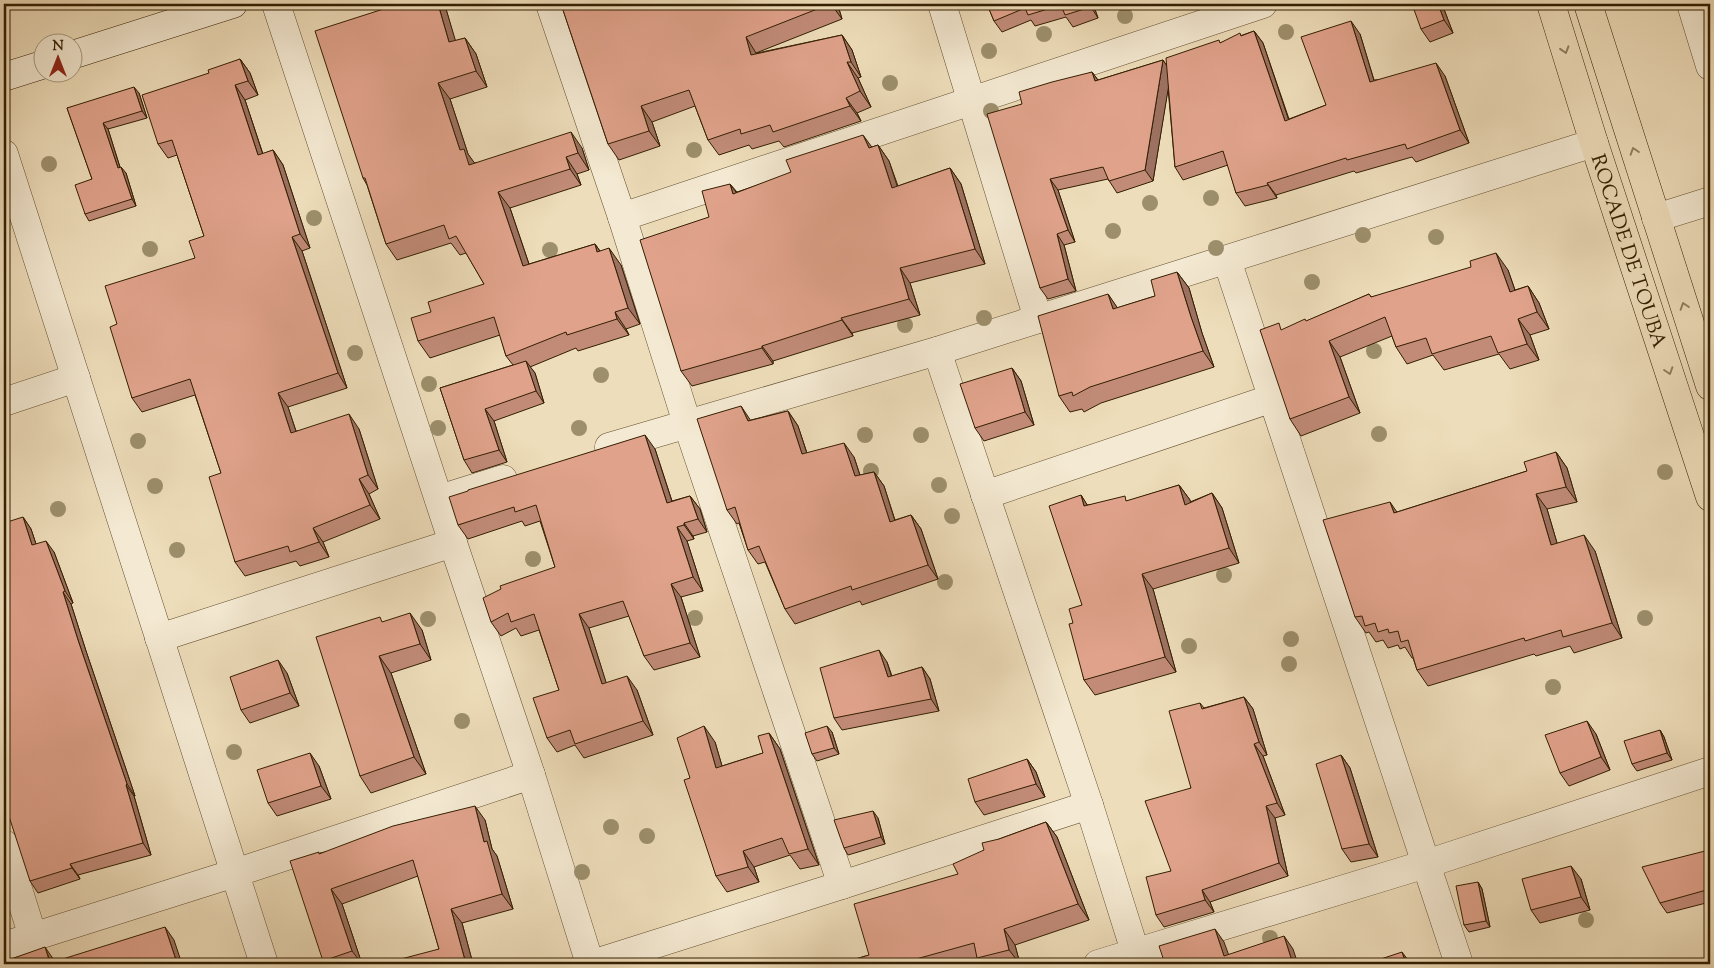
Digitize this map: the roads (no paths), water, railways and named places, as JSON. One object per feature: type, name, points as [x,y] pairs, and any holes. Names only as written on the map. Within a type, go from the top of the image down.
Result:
[{"type":"main road","name":"ROCADE DE TOUBA","points":[[1551,4],[1594,143],[1710,497]]},
{"type":"main road","name":"ROCADE DE TOUBA","points":[[1588,4],[1710,386]]},
{"type":"street","points":[[82,52],[233,4]]},
{"type":"street","points":[[276,4],[452,543],[531,776],[591,964],[842,885],[1089,804]]},
{"type":"street","points":[[550,4],[622,217],[686,423],[842,885]]},
{"type":"street","points":[[942,4],[1038,319]]},
{"type":"street","points":[[622,217],[1262,4]]},
{"type":"street","points":[[1691,4],[1710,66]]},
{"type":"street","points":[[4,77],[32,68]]},
{"type":"street","points":[[582,455],[686,423],[938,351],[1594,143]]},
{"type":"street","points":[[4,154],[264,964]]},
{"type":"street","points":[[1656,218],[1710,201]]},
{"type":"street","points":[[1228,260],[1459,964]]},
{"type":"street","points":[[938,351],[1089,804],[1137,958]]},
{"type":"street","points":[[4,402],[76,378]]},
{"type":"street","points":[[986,495],[1273,398]]},
{"type":"street","points":[[439,499],[525,473]]},
{"type":"street","points":[[159,638],[452,543]]},
{"type":"street","points":[[1098,964],[1137,958],[1710,771]]},
{"type":"street","points":[[4,946],[531,776]]},
{"type":"street","points":[[4,844],[33,937]]}]
